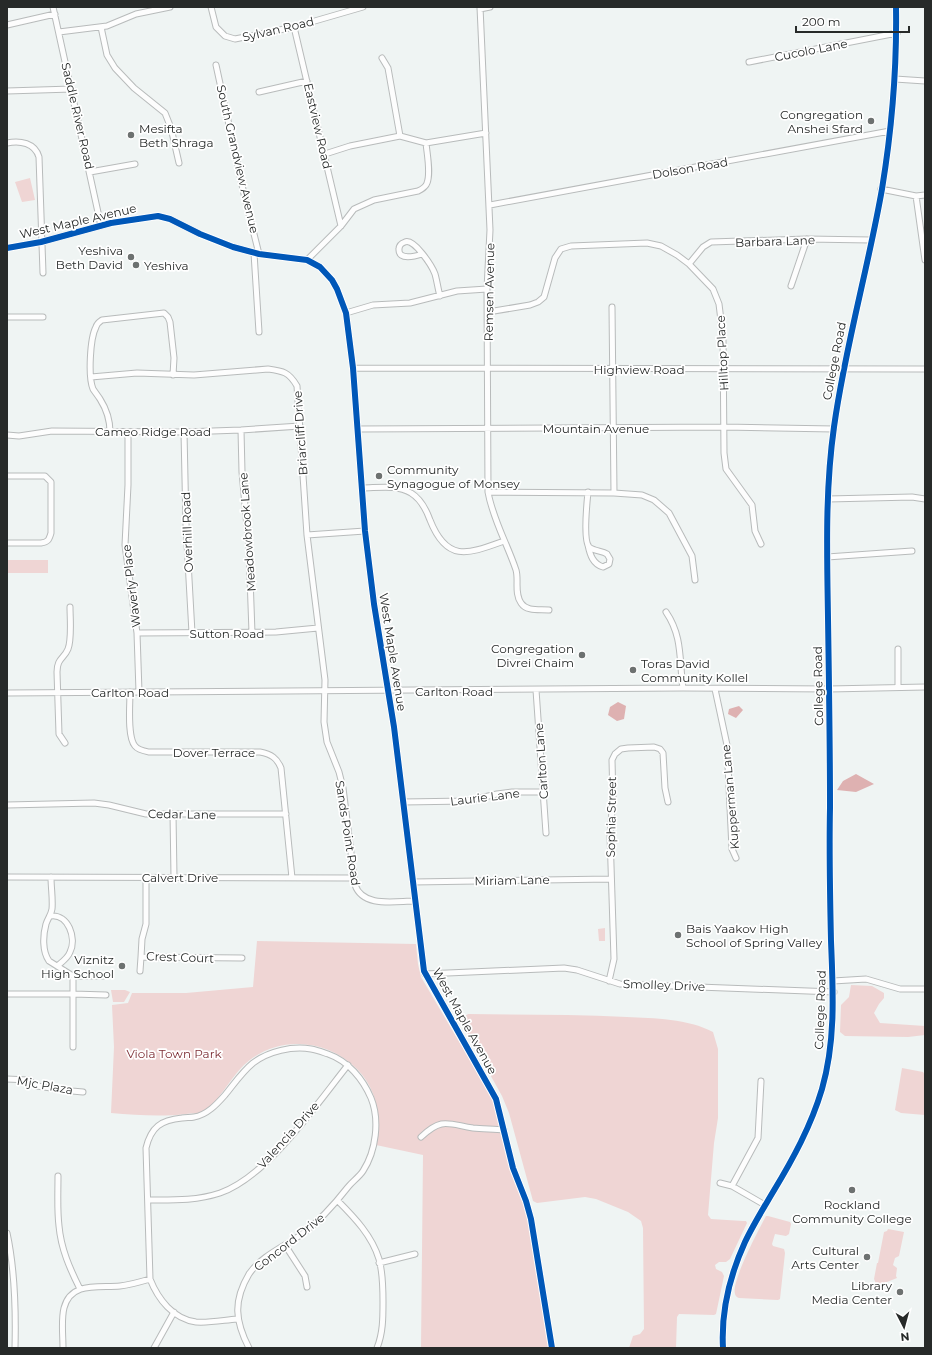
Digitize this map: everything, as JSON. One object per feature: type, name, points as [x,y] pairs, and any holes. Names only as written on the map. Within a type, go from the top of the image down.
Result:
[{"type":"street","name":"Saddle River Road","points":[[53,7],[102,226]]},
{"type":"street","points":[[59,32],[101,26],[120,21],[136,14],[170,7]]},
{"type":"street","name":"Sylvan Road","points":[[211,7],[216,27],[225,36],[235,39],[294,27],[363,7]]},
{"type":"street","points":[[480,8],[490,7]]},
{"type":"street","name":"College Road","points":[[723,1348],[725,1307],[734,1270],[745,1241],[802,1141],[820,1096],[831,1046],[834,981],[831,940],[827,557],[828,499],[834,429],[843,370],[881,189],[890,131],[895,78],[897,34],[896,7]]},
{"type":"street","name":"Remsen Avenue","points":[[480,8],[490,205],[487,289],[488,492],[491,508],[516,572],[518,597],[527,608],[549,610]]},
{"type":"street","points":[[7,25],[55,14]]},
{"type":"street","points":[[101,26],[106,55],[134,88],[164,113],[171,128],[179,163]]},
{"type":"street","name":"Eastview Road","points":[[294,27],[341,226]]},
{"type":"street","name":"Cucolo Lane","points":[[749,62],[897,34]]},
{"type":"street","points":[[382,58],[388,68],[400,136]]},
{"type":"street","name":"South Grandview Avenue","points":[[216,65],[257,253],[259,332]]},
{"type":"street","points":[[895,78],[925,82]]},
{"type":"street","points":[[258,92],[307,81]]},
{"type":"street","points":[[7,91],[72,88]]},
{"type":"street","name":"Dolson Road","points":[[490,205],[890,131]]},
{"type":"street","points":[[325,154],[350,146],[400,136],[426,143],[486,133]]},
{"type":"street","points":[[7,143],[28,144],[38,151],[40,164],[39,187],[43,273]]},
{"type":"street","points":[[307,260],[341,226],[354,209],[374,200],[418,191],[424,188],[427,183],[428,176],[426,143]]},
{"type":"street","points":[[90,172],[135,164]]},
{"type":"street","points":[[881,189],[916,196],[925,195]]},
{"type":"street","points":[[916,196],[925,260]]},
{"type":"street","name":"West Maple Avenue","points":[[7,248],[41,242],[102,226],[158,216],[170,219],[200,234],[233,247],[257,253],[307,260],[320,267],[337,288],[346,313],[353,368],[365,531],[374,604],[388,691],[403,802],[422,960],[425,974],[496,1099],[513,1168],[526,1201],[531,1219],[552,1348]]},
{"type":"street","points":[[790,286],[807,239]]},
{"type":"street","name":"Barbara Lane","points":[[689,264],[703,247],[711,242],[807,239],[870,240]]},
{"type":"street","name":"Hilltop Place","points":[[488,312],[530,305],[538,302],[544,297],[555,258],[561,248],[571,246],[647,243],[661,246],[689,264],[713,289],[719,304],[723,337],[726,469],[752,505],[755,531],[761,544]]},
{"type":"street","points":[[422,254],[435,274],[440,296]]},
{"type":"street","points":[[346,313],[373,305],[410,303],[457,291],[487,289]]},
{"type":"street","points":[[612,307],[612,428],[614,493]]},
{"type":"street","points":[[110,432],[110,420],[108,413],[93,388],[91,377],[91,351],[97,324],[102,320],[164,313],[170,322],[174,358],[173,375]]},
{"type":"street","points":[[7,317],[43,317]]},
{"type":"street","name":"Highview Road","points":[[353,368],[925,369]]},
{"type":"street","name":"Briarcliff Drive","points":[[91,377],[137,373],[194,375],[268,369],[279,370],[292,378],[297,386],[307,535],[325,680],[325,692]]},
{"type":"street","name":"Cameo Ridge Road","points":[[7,435],[19,436],[52,431],[184,432],[300,426]]},
{"type":"street","name":"Mountain Avenue","points":[[358,429],[488,427],[724,427],[834,429]]},
{"type":"street","name":"Meadowbrook Lane","points":[[242,430],[242,472],[249,549],[252,633]]},
{"type":"street","name":"Waverly Place","points":[[128,432],[128,485],[125,545],[136,633],[139,692]]},
{"type":"street","name":"Overhill Road","points":[[184,432],[186,525],[192,633]]},
{"type":"street","points":[[7,476],[45,476],[51,482],[52,495],[50,539],[41,543],[7,543]]},
{"type":"street","points":[[362,488],[400,488],[410,492],[426,509],[438,538],[444,545],[453,550],[464,552],[476,551],[504,541]]},
{"type":"street","points":[[488,492],[614,493],[642,495],[654,500],[669,513],[692,556],[695,580]]},
{"type":"street","points":[[588,492],[586,536],[590,555],[598,565],[603,566],[609,564],[610,559],[607,554],[588,545]]},
{"type":"street","points":[[828,499],[912,497],[925,499]]},
{"type":"street","points":[[307,535],[365,531]]},
{"type":"street","points":[[827,557],[912,551]]},
{"type":"street","points":[[65,742],[59,734],[57,665],[68,648],[70,607]]},
{"type":"street","points":[[666,612],[676,631],[679,644],[683,688]]},
{"type":"street","name":"Sutton Road","points":[[136,633],[252,633],[318,628]]},
{"type":"street","points":[[898,648],[898,687]]},
{"type":"street","name":"Carlton Road","points":[[7,693],[325,692],[683,688],[829,689],[925,687]]},
{"type":"street","name":"Kupperman Lane","points":[[715,689],[727,745],[732,849],[736,858]]},
{"type":"street","name":"Carlton Lane","points":[[536,690],[546,833]]},
{"type":"street","name":"Dover Terrace","points":[[130,692],[131,737],[134,745],[138,749],[149,752],[260,752],[268,754],[276,759],[281,768],[292,878]]},
{"type":"street","name":"Sands Point Road","points":[[325,692],[324,722],[327,742],[343,788],[353,878],[357,891],[362,897],[376,901],[415,900]]},
{"type":"street","name":"Sophia Street","points":[[609,981],[614,959],[610,834],[613,798],[612,760],[615,754],[621,749],[628,748],[654,747],[660,749],[663,753],[668,802]]},
{"type":"street","name":"Laurie Lane","points":[[403,802],[467,801],[512,792],[543,792]]},
{"type":"street","name":"Cedar Lane","points":[[7,805],[94,803],[109,804],[146,814],[286,814]]},
{"type":"street","points":[[173,814],[174,877]]},
{"type":"street","name":"Calvert Drive","points":[[7,877],[353,878]]},
{"type":"street","points":[[51,877],[51,916],[45,928],[45,952],[49,960],[73,976],[102,976]]},
{"type":"street","name":"Crest Court","points":[[146,877],[146,924],[142,939],[141,957],[242,958]]},
{"type":"street","name":"Miriam Lane","points":[[413,882],[611,879]]},
{"type":"street","points":[[51,916],[56,916],[64,921],[72,936],[70,953],[65,960],[57,966]]},
{"type":"street","points":[[140,971],[141,957]]},
{"type":"street","name":"Smolley Drive","points":[[425,974],[564,968],[577,970],[620,984],[636,986],[834,992]]},
{"type":"street","points":[[73,976],[73,1046]]},
{"type":"street","points":[[834,981],[866,979],[900,988],[925,989]]},
{"type":"street","points":[[7,994],[106,995]]},
{"type":"street","name":"Concord Drive","points":[[148,1200],[146,1148],[152,1131],[160,1123],[172,1119],[195,1117],[206,1113],[216,1106],[241,1075],[254,1063],[268,1054],[296,1048],[312,1049],[333,1056],[348,1065],[361,1079],[373,1103],[376,1118],[372,1151],[363,1170],[338,1201],[320,1220],[264,1259],[250,1273],[243,1286],[238,1303],[237,1319],[249,1348]]},
{"type":"street","name":"Valencia Drive","points":[[148,1200],[199,1198],[221,1193],[245,1180],[267,1163],[300,1125],[348,1065]]},
{"type":"street","name":"Mjc Plaza","points":[[7,1079],[28,1080],[37,1086],[72,1092],[83,1092]]},
{"type":"street","points":[[732,1186],[758,1138],[761,1081]]},
{"type":"street","points":[[421,1137],[437,1125],[445,1123],[473,1128],[504,1130]]},
{"type":"street","points":[[58,1176],[60,1233],[63,1251],[80,1289]]},
{"type":"street","points":[[720,1183],[732,1186],[765,1205]]},
{"type":"street","points":[[148,1200],[150,1279],[154,1290],[161,1300],[174,1312],[186,1319],[197,1322],[237,1319]]},
{"type":"street","points":[[338,1201],[356,1218],[369,1238],[379,1262],[383,1285],[383,1320],[381,1339],[377,1348]]},
{"type":"street","points":[[7,1233],[10,1245],[15,1290],[15,1348]]},
{"type":"street","points":[[286,1245],[305,1276],[308,1287]]},
{"type":"street","points":[[379,1262],[414,1254]]},
{"type":"street","points":[[63,1348],[64,1309],[70,1296],[80,1289],[134,1284],[150,1279]]},
{"type":"street","points":[[154,1348],[174,1312]]},
{"type":"green space","points":[[30,178],[35,200],[22,202],[15,182]]},
{"type":"green space","points":[[7,560],[48,560],[48,573],[7,573]]},
{"type":"green space","points":[[605,928],[605,941],[599,941],[598,929]]},
{"type":"green space","name":"Viola Town Park","points":[[257,941],[416,944],[421,977],[494,1101],[511,1169],[531,1219],[540,1292],[550,1348],[421,1348],[423,1155],[376,1145],[378,1135],[378,1114],[369,1086],[357,1069],[345,1059],[331,1051],[316,1046],[301,1044],[286,1045],[257,1055],[239,1070],[213,1103],[200,1113],[158,1116],[111,1113],[114,1047],[112,1005],[128,1003],[132,993],[186,993],[253,987]]},
{"type":"green space","points":[[851,985],[872,986],[884,993],[884,998],[874,1013],[880,1023],[925,1026],[925,1035],[908,1037],[845,1036],[840,1032],[841,1005],[849,997]]},
{"type":"green space","points":[[111,990],[125,990],[130,992],[124,1002],[113,1002]]},
{"type":"green space","points":[[468,1014],[637,1017],[693,1024],[713,1032],[718,1049],[718,1118],[714,1143],[708,1215],[711,1219],[746,1221],[747,1223],[730,1259],[726,1262],[719,1262],[715,1265],[716,1269],[722,1272],[724,1276],[716,1314],[679,1314],[677,1317],[676,1348],[629,1348],[633,1336],[640,1334],[644,1329],[643,1228],[641,1221],[628,1212],[596,1199],[585,1197],[537,1203],[533,1201],[509,1113],[502,1096],[468,1035],[463,1023],[464,1017]]},
{"type":"green space","points":[[902,1068],[923,1072],[925,1075],[925,1115],[901,1113],[895,1110]]},
{"type":"green space","points":[[766,1216],[790,1222],[791,1224],[789,1234],[786,1236],[775,1234],[772,1244],[773,1246],[784,1249],[785,1253],[780,1299],[739,1298],[735,1294],[737,1279],[746,1255]]},
{"type":"green space","points":[[888,1229],[904,1232],[899,1256],[895,1258],[893,1265],[897,1268],[897,1278],[877,1286],[874,1279],[877,1263],[884,1232]]},
{"type":"shaded area","points":[[618,702],[626,706],[624,719],[617,721],[608,715],[610,707]]},
{"type":"shaded area","points":[[739,706],[743,710],[736,718],[728,714],[729,709]]},
{"type":"shaded area","points":[[856,774],[874,784],[856,792],[837,790],[843,781]]},
{"type":"cycle path","points":[[723,1348],[723,1321],[725,1307],[735,1267],[751,1229],[788,1167],[813,1116],[822,1089],[830,1052],[833,997],[830,874],[827,570],[829,474],[834,427],[844,367],[886,166],[895,75],[896,7]]},
{"type":"cycle path","points":[[7,248],[41,242],[111,223],[158,216],[170,219],[200,234],[233,247],[259,254],[307,260],[320,267],[332,280],[337,289],[346,313],[353,368],[365,531],[374,604],[394,727],[424,971],[496,1099],[513,1168],[526,1201],[531,1219],[552,1348]]},
{"type":"place","name":"Congregation Anshei Sfard","points":[[871,121]]},
{"type":"place","name":"Mesifta Beth Shraga","points":[[131,135]]},
{"type":"place","name":"Yeshiva Beth David","points":[[131,257]]},
{"type":"place","name":"Yeshiva","points":[[136,265]]},
{"type":"place","name":"Community Synagogue of Monsey","points":[[379,476]]},
{"type":"place","name":"Congregation Divrei Chaim","points":[[582,655]]},
{"type":"place","name":"Toras David Community Kollel","points":[[633,670]]},
{"type":"place","name":"Bais Yaakov High School of Spring Valley","points":[[678,935]]},
{"type":"place","name":"Viznitz High School","points":[[122,966]]},
{"type":"place","name":"Rockland Community College","points":[[852,1190]]},
{"type":"place","name":"Cultural Arts Center","points":[[867,1257]]},
{"type":"place","name":"Library Media Center","points":[[900,1292]]}]
